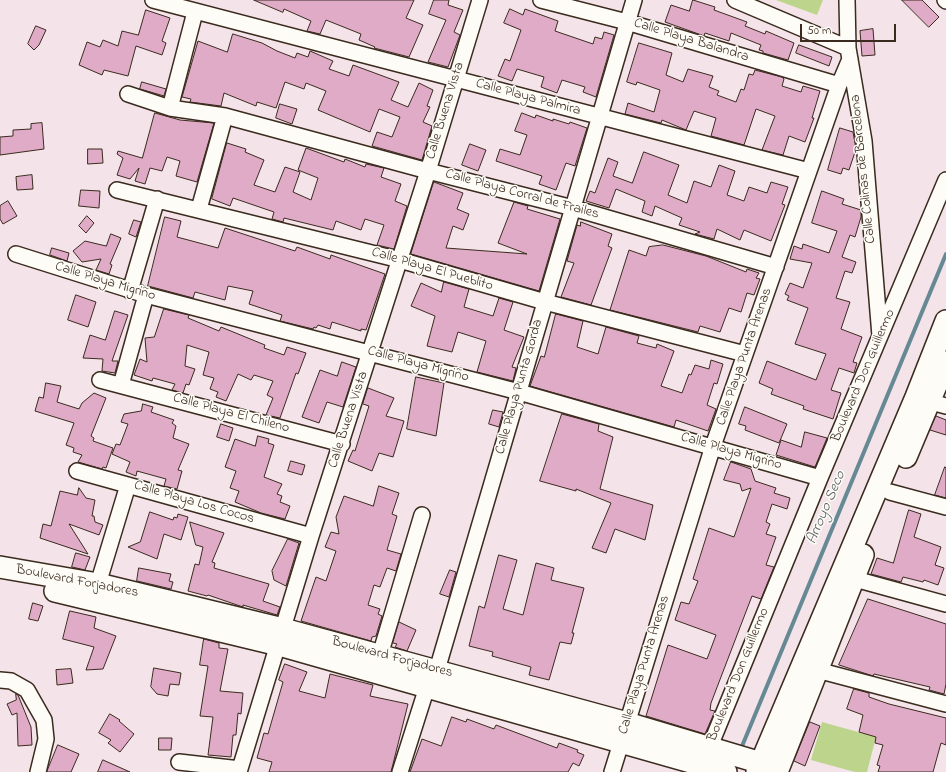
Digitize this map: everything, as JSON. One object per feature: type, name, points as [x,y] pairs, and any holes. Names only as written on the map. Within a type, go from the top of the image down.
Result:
[{"type":"main road","points":[[765,767],[846,577],[931,402],[946,321]]},
{"type":"main road","points":[[765,767],[817,670],[846,577],[890,492],[931,402],[946,362]]},
{"type":"main road","name":"Boulevard Forjadores","points":[[0,568],[98,584],[281,637],[623,732],[712,762],[765,767]]},
{"type":"main road","name":"Boulevard Forjadores","points":[[0,579],[281,637],[380,655],[432,678]]},
{"type":"street","name":"Calle Playa Palmira","points":[[153,0],[809,171]]},
{"type":"street","name":"Calle Buena Vista","points":[[239,770],[311,536],[342,444],[428,171],[480,0]]},
{"type":"street","name":"Calle Playa Balandra","points":[[541,0],[627,22],[840,85]]},
{"type":"street","name":"Calle Playa Punta Gorda","points":[[400,772],[432,678],[519,392],[634,0]]},
{"type":"street","points":[[735,0],[849,53]]},
{"type":"street","name":"Calle Colinas de Barcelona","points":[[846,0],[849,53],[864,141],[880,339]]},
{"type":"street","points":[[170,108],[195,12]]},
{"type":"street","name":"Calle Playa Punta Arenas","points":[[612,772],[623,732],[713,446],[840,85],[849,53]]},
{"type":"street","name":"Calle Playa Corral de Frailes","points":[[128,94],[170,108],[225,116],[428,171],[573,208],[776,268]]},
{"type":"street","points":[[199,209],[225,116]]},
{"type":"street","name":"Boulevard Don Guillermo","points":[[712,762],[820,478],[946,180]]},
{"type":"street","name":"Calle Playa El Pueblito","points":[[117,190],[199,209],[400,260],[545,302],[745,354]]},
{"type":"street","points":[[130,291],[157,199]]},
{"type":"street","name":"Calle Playa Migriño","points":[[16,254],[130,291],[370,352],[519,392],[713,446],[820,478]]},
{"type":"street","points":[[121,385],[146,295]]},
{"type":"street","name":"Calle Playa El Chileno","points":[[100,380],[342,444]]},
{"type":"street","name":"Calle Playa Los Cocos","points":[[77,471],[311,536]]},
{"type":"street","points":[[98,584],[128,485]]},
{"type":"street","points":[[890,492],[946,507]]},
{"type":"street","points":[[380,655],[422,515]]},
{"type":"street","points":[[846,577],[946,604]]},
{"type":"street","points":[[817,670],[946,704]]},
{"type":"street","points":[[0,680],[11,681],[27,690],[44,720],[46,739],[38,772]]},
{"type":"street","points":[[179,762],[239,770]]},
{"type":"green space","points":[[776,0],[823,0],[817,15]]},
{"type":"green space","points":[[822,722],[876,737],[867,772],[855,772],[811,760]]},
{"type":"building","points":[[254,0],[414,0],[406,18],[423,25],[409,57],[374,48],[375,47],[359,40],[361,34],[326,20],[320,34],[307,31],[311,21],[284,9],[283,12]]},
{"type":"building","points":[[434,0],[449,0],[448,5],[463,10],[454,32],[460,35],[448,67],[428,62],[446,20],[429,14]]},
{"type":"building","points":[[693,0],[715,7],[714,10],[747,22],[745,26],[765,34],[766,31],[794,43],[788,60],[763,53],[763,51],[759,50],[761,45],[731,33],[729,41],[705,33],[704,36],[665,22],[671,5],[689,11]]},
{"type":"building","points":[[902,0],[922,0],[939,17],[929,27]]},
{"type":"building","points":[[510,9],[523,15],[525,9],[558,21],[555,31],[593,44],[595,37],[602,39],[604,32],[614,35],[596,97],[583,92],[585,87],[562,80],[557,93],[541,87],[544,77],[517,69],[512,81],[498,76],[505,59],[510,61],[521,30],[504,23]]},
{"type":"building","points":[[146,10],[170,18],[162,41],[166,43],[162,55],[136,46],[128,76],[104,70],[102,75],[79,65],[87,42],[100,47],[103,40],[118,46],[122,31],[138,35]]},
{"type":"building","points":[[36,26],[46,30],[39,45],[34,50],[28,44]]},
{"type":"building","points":[[873,29],[875,55],[862,56],[860,31]]},
{"type":"building","points":[[233,34],[262,43],[295,58],[297,53],[308,57],[310,51],[333,61],[329,69],[349,76],[353,65],[399,82],[391,100],[408,107],[419,83],[433,90],[427,106],[430,107],[423,122],[432,126],[422,160],[372,146],[377,132],[392,137],[400,117],[379,109],[370,132],[318,110],[326,91],[306,83],[304,89],[285,82],[276,108],[257,102],[256,106],[224,93],[221,106],[190,102],[191,99],[182,97],[198,41],[227,52]]},
{"type":"building","points":[[639,43],[672,53],[666,75],[683,82],[688,69],[713,76],[709,87],[719,91],[717,95],[736,102],[741,89],[744,90],[749,74],[753,75],[755,70],[782,77],[784,79],[782,86],[801,92],[803,86],[820,91],[812,118],[814,118],[805,142],[789,136],[783,155],[762,150],[775,116],[756,109],[744,145],[711,136],[716,118],[694,111],[686,130],[662,120],[661,123],[625,114],[628,103],[654,112],[660,90],[637,82],[636,85],[627,82]]},
{"type":"building","points":[[799,45],[832,57],[829,66],[796,53]]},
{"type":"building","points":[[142,82],[166,89],[164,96],[140,89]]},
{"type":"building","points":[[280,104],[297,109],[292,124],[276,118]]},
{"type":"building","points":[[155,113],[180,120],[214,123],[197,182],[176,176],[180,161],[167,157],[162,171],[150,168],[145,184],[135,181],[139,168],[130,179],[117,175],[123,158],[117,154],[118,151],[142,158]]},
{"type":"building","points":[[522,113],[535,118],[536,115],[553,121],[553,119],[569,124],[570,122],[587,128],[575,166],[566,163],[556,190],[539,184],[542,176],[496,161],[500,149],[520,155],[527,135],[515,131]]},
{"type":"building","points":[[42,123],[44,149],[0,155],[0,137],[13,136],[13,130],[31,129],[31,124]]},
{"type":"building","points":[[840,128],[853,132],[856,149],[849,170],[843,168],[841,174],[828,170]]},
{"type":"building","points":[[227,143],[246,149],[245,152],[264,160],[254,185],[275,192],[285,167],[300,172],[293,192],[311,200],[318,178],[298,170],[306,148],[344,162],[345,159],[365,167],[366,164],[384,168],[381,177],[401,184],[395,201],[407,206],[394,249],[377,245],[384,225],[365,219],[361,230],[336,221],[333,230],[284,218],[283,222],[272,219],[274,212],[233,198],[230,206],[212,199]]},
{"type":"building","points":[[470,144],[486,150],[478,171],[462,165]]},
{"type":"building","points":[[88,149],[102,149],[103,163],[88,164]]},
{"type":"building","points":[[644,152],[679,165],[668,195],[687,203],[694,181],[711,187],[719,165],[735,171],[727,195],[744,201],[749,187],[767,193],[771,182],[788,187],[782,204],[785,205],[771,241],[744,230],[740,240],[717,229],[714,239],[695,234],[700,232],[679,225],[682,218],[655,206],[652,216],[642,212],[645,201],[616,189],[609,208],[586,201],[590,191],[595,193],[608,158],[618,162],[613,176],[632,183]]},
{"type":"building","points":[[32,175],[33,189],[17,190],[16,177]]},
{"type":"building","points":[[434,182],[463,193],[457,209],[469,214],[463,230],[453,226],[446,248],[527,254],[498,243],[514,202],[528,206],[527,209],[560,219],[539,291],[411,254]]},
{"type":"building","points":[[81,190],[100,191],[99,208],[79,206]]},
{"type":"building","points":[[822,191],[844,199],[842,204],[861,210],[861,217],[855,237],[850,235],[842,257],[856,262],[852,273],[845,271],[836,298],[850,302],[841,329],[862,337],[853,362],[857,363],[854,373],[839,368],[831,390],[841,393],[833,419],[803,409],[804,406],[771,394],[773,389],[759,383],[767,361],[816,380],[826,354],[795,344],[808,308],[787,300],[789,296],[785,294],[790,283],[803,288],[812,263],[790,259],[794,246],[802,249],[803,244],[829,253],[837,231],[812,223]]},
{"type":"building","points":[[8,201],[17,216],[3,224],[0,219],[0,206]]},
{"type":"building","points":[[87,216],[94,223],[86,233],[79,226]]},
{"type":"building","points":[[165,217],[181,221],[177,237],[218,248],[225,228],[295,251],[297,247],[330,259],[331,255],[385,274],[366,330],[361,329],[361,331],[332,322],[330,329],[318,325],[313,329],[280,321],[282,315],[249,304],[253,291],[228,286],[225,300],[195,292],[193,298],[148,286]]},
{"type":"building","points":[[134,220],[141,222],[136,237],[129,234]]},
{"type":"building","points":[[581,222],[612,234],[608,246],[612,248],[591,305],[561,297],[574,263],[567,261],[577,225],[580,226]]},
{"type":"building","points":[[111,234],[121,238],[110,264],[112,265],[109,274],[96,270],[101,259],[82,262],[73,251],[85,241],[106,246]]},
{"type":"building","points":[[663,245],[706,256],[746,272],[747,269],[759,273],[756,278],[760,279],[754,295],[747,293],[741,312],[729,308],[720,332],[700,326],[698,332],[610,310],[629,250],[646,256],[649,247]]},
{"type":"building","points":[[52,248],[69,253],[67,261],[50,255]]},
{"type":"building","points":[[444,282],[469,289],[464,307],[493,316],[499,298],[513,302],[504,330],[524,337],[512,367],[516,368],[513,381],[477,372],[486,341],[458,332],[452,352],[427,346],[435,316],[411,306],[421,283],[441,292]]},
{"type":"building","points":[[76,295],[96,302],[88,327],[68,320]]},
{"type":"building","points":[[164,309],[189,315],[188,318],[219,331],[221,327],[265,345],[264,348],[284,355],[287,347],[306,353],[298,374],[296,373],[280,418],[266,415],[273,398],[267,395],[273,381],[254,375],[251,380],[238,374],[226,401],[216,397],[218,392],[210,389],[214,378],[203,375],[209,352],[187,345],[185,366],[195,369],[189,385],[186,384],[183,393],[172,390],[175,384],[153,378],[152,381],[134,375],[140,359],[147,362],[145,338],[154,337]]},
{"type":"building","points":[[115,311],[128,315],[112,361],[118,361],[115,373],[102,371],[103,359],[83,358],[90,335],[105,340]]},
{"type":"building","points":[[556,314],[583,321],[577,347],[598,354],[606,327],[639,336],[637,343],[656,348],[657,344],[674,351],[661,386],[682,393],[689,374],[691,375],[695,365],[709,369],[711,360],[723,364],[717,384],[714,383],[707,405],[716,409],[708,431],[676,420],[674,427],[530,386],[541,356],[544,357]]},
{"type":"building","points":[[342,362],[356,367],[343,407],[327,402],[319,423],[302,417],[320,370],[337,376]]},
{"type":"building","points":[[416,377],[444,383],[436,436],[407,429]]},
{"type":"building","points":[[46,383],[61,386],[57,402],[79,409],[82,403],[94,393],[106,398],[91,436],[94,438],[93,441],[113,448],[106,468],[103,467],[102,469],[78,462],[82,455],[73,452],[74,448],[66,445],[74,423],[35,411],[39,397],[43,398]]},
{"type":"building","points":[[368,388],[394,398],[386,416],[404,421],[393,457],[379,453],[372,471],[348,461],[353,450],[355,451],[369,406],[363,404]]},
{"type":"building","points":[[143,404],[153,407],[151,412],[174,420],[172,423],[176,426],[173,438],[189,444],[178,470],[182,471],[177,489],[164,486],[166,479],[137,471],[136,476],[126,472],[130,462],[112,454],[116,444],[120,445],[128,424],[121,422],[124,414],[141,411]]},
{"type":"building","points":[[745,407],[787,424],[779,443],[745,430],[746,426],[739,424]]},
{"type":"building","points":[[493,410],[503,412],[499,427],[489,424]]},
{"type":"building","points":[[562,414],[599,424],[598,431],[613,437],[600,489],[653,505],[645,540],[615,529],[606,553],[592,548],[611,503],[576,489],[576,491],[540,481]]},
{"type":"building","points":[[936,416],[946,420],[946,435],[930,430]]},
{"type":"building","points":[[221,424],[233,428],[229,441],[217,437]]},
{"type":"building","points":[[805,432],[827,438],[815,467],[776,455],[781,440],[801,447]]},
{"type":"building","points":[[258,436],[269,439],[268,443],[274,445],[264,477],[282,484],[277,494],[282,496],[280,502],[290,506],[285,519],[261,513],[235,502],[239,491],[230,488],[236,471],[225,467],[235,439],[255,446]]},
{"type":"building","points":[[291,461],[305,465],[302,475],[288,471]]},
{"type":"building","points":[[731,462],[751,469],[755,481],[776,488],[774,493],[790,498],[787,509],[772,504],[766,522],[770,524],[766,534],[776,537],[766,565],[774,567],[761,599],[752,596],[711,703],[710,710],[715,711],[705,734],[646,716],[668,645],[707,659],[716,635],[675,620],[681,602],[689,604],[698,581],[693,579],[709,528],[734,537],[751,488],[742,491],[740,484],[724,480]]},
{"type":"building","points":[[945,467],[946,468],[946,498],[935,495]]},
{"type":"building","points":[[379,486],[399,493],[392,514],[397,516],[387,550],[401,554],[396,571],[387,568],[380,587],[374,585],[368,605],[380,609],[378,614],[382,616],[376,636],[372,637],[371,641],[301,621],[316,577],[326,581],[336,551],[325,547],[331,532],[339,534],[336,517],[344,496],[373,506]]},
{"type":"building","points":[[79,488],[86,498],[95,500],[92,516],[94,516],[95,522],[103,525],[99,535],[69,524],[88,554],[40,538],[43,524],[51,526],[60,491],[77,495]]},
{"type":"building","points":[[909,510],[921,514],[914,537],[941,547],[935,565],[944,568],[938,585],[924,580],[923,582],[903,577],[901,582],[871,574],[877,558],[893,563]]},
{"type":"building","points":[[150,512],[173,520],[174,517],[177,518],[178,514],[188,517],[181,540],[164,534],[157,559],[128,547],[140,542]]},
{"type":"building","points":[[190,522],[224,533],[212,562],[215,563],[214,568],[269,584],[263,601],[280,607],[277,615],[243,605],[243,607],[208,595],[188,591],[195,564],[199,565],[203,547],[196,545]]},
{"type":"building","points":[[288,539],[299,543],[286,586],[274,580],[272,571]]},
{"type":"building","points":[[76,553],[90,557],[85,570],[72,567]]},
{"type":"building","points":[[499,555],[517,560],[503,609],[523,615],[536,563],[554,568],[551,580],[584,588],[572,633],[574,633],[571,644],[560,642],[549,680],[529,675],[531,667],[492,656],[493,652],[469,646],[479,606],[484,608]]},
{"type":"building","points":[[139,568],[171,574],[169,581],[173,582],[171,589],[137,581]]},
{"type":"building","points":[[450,570],[456,572],[449,597],[440,594]]},
{"type":"building","points":[[868,599],[946,624],[946,684],[944,694],[929,690],[930,687],[874,674],[873,676],[839,665]]},
{"type":"building","points":[[33,603],[43,606],[38,621],[29,619]]},
{"type":"building","points":[[70,611],[96,617],[94,628],[116,636],[103,669],[86,670],[94,647],[63,639]]},
{"type":"building","points":[[399,622],[416,630],[407,651],[395,647],[397,644],[393,643]]},
{"type":"building","points":[[204,639],[219,643],[219,648],[228,649],[220,691],[243,693],[241,714],[238,713],[236,735],[233,735],[231,757],[208,755],[213,717],[200,716],[208,666],[200,665]]},
{"type":"building","points":[[285,664],[307,672],[299,691],[325,698],[330,674],[373,685],[370,696],[408,704],[391,772],[269,772],[272,762],[257,758],[264,733],[268,734],[283,682],[279,680]]},
{"type":"building","points":[[154,668],[181,673],[179,685],[170,684],[168,696],[157,694],[151,687]]},
{"type":"building","points":[[71,669],[73,683],[57,685],[56,670]]},
{"type":"building","points":[[854,689],[869,693],[869,697],[889,704],[946,718],[946,745],[941,743],[933,772],[878,772],[880,766],[877,765],[883,745],[875,743],[876,737],[859,732],[863,715],[847,709]]},
{"type":"building","points":[[16,694],[18,695],[31,727],[32,745],[18,746],[17,713],[12,715],[7,704],[16,700]]},
{"type":"building","points":[[110,714],[120,720],[119,721],[134,734],[120,752],[108,743],[111,740],[99,733]]},
{"type":"building","points":[[452,717],[466,722],[467,719],[494,729],[496,725],[557,748],[559,743],[578,750],[577,752],[584,755],[579,766],[573,763],[568,772],[410,772],[422,739],[441,746]]},
{"type":"building","points":[[810,722],[820,726],[805,766],[794,761]]},
{"type":"building","points":[[159,738],[172,738],[171,750],[159,750]]},
{"type":"building","points":[[58,745],[79,754],[71,772],[47,772]]},
{"type":"building","points":[[103,760],[130,772],[98,772]]},
{"type":"waterway","name":"Arroyo Seco","points":[[740,751],[946,254]]}]
